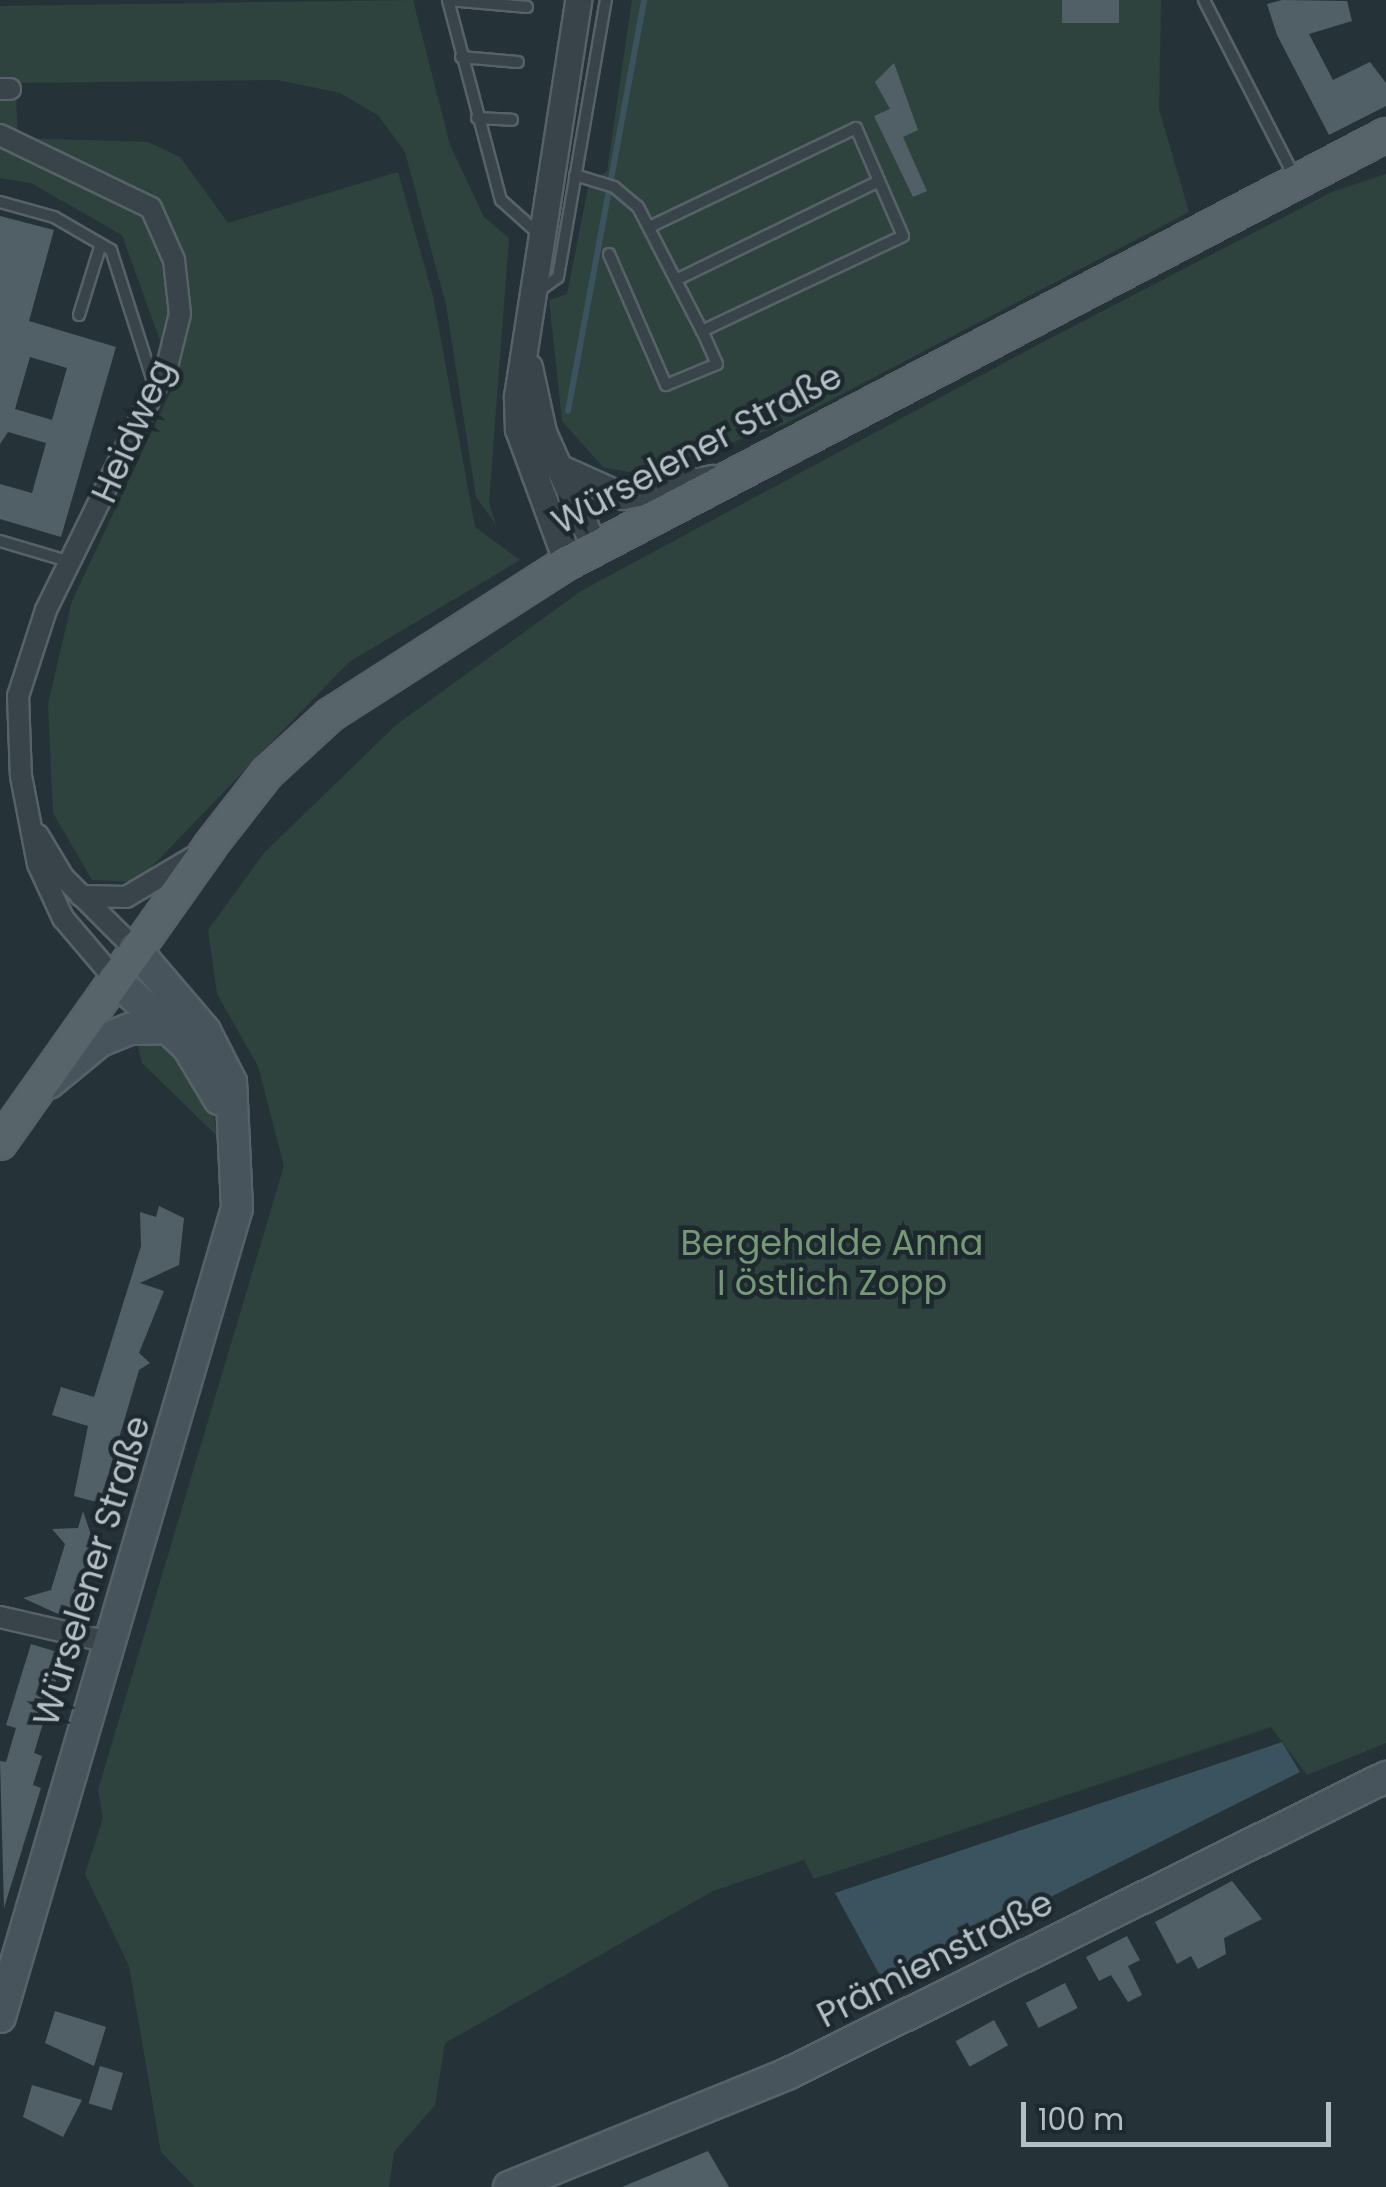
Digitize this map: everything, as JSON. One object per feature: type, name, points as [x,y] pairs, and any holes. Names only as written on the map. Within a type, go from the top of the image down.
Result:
[{"type":"main road","name":"Würselener Straße","points":[[236,1144],[204,1068],[114,978],[267,774],[330,716],[581,556],[1386,135]]},
{"type":"main road","name":"Würselener Straße","points":[[0,2018],[232,1243],[236,1144],[233,1094],[220,1057],[134,948]]},
{"type":"main road","points":[[0,1143],[114,978]]},
{"type":"main road","points":[[31,1098],[100,1041],[130,1029],[168,1028]]},
{"type":"main road","name":"Prämienstraße","points":[[508,2187],[787,2074],[1386,1777]]},
{"type":"street","points":[[578,0],[541,236],[518,429],[581,556]]},
{"type":"street","name":"Heidweg","points":[[0,135],[151,208],[174,260],[180,314],[157,390],[29,650],[18,696],[26,811],[50,896],[114,978]]},
{"type":"street","points":[[526,352],[581,556]]},
{"type":"street","points":[[556,466],[623,496],[738,472]]},
{"type":"street","name":"Heidweg","points":[[26,811],[82,896],[134,948]]},
{"type":"street","points":[[82,896],[146,890],[210,846]]},
{"type":"street","points":[[0,1616],[113,1642]]},
{"type":"lane","points":[[527,8],[448,0],[501,200],[541,236]]},
{"type":"lane","points":[[535,293],[558,277],[606,0]]},
{"type":"lane","points":[[1204,0],[1296,181]]},
{"type":"lane","points":[[461,57],[518,62]]},
{"type":"lane","points":[[477,118],[512,120]]},
{"type":"lane","points":[[650,226],[856,128],[903,236],[702,331]]},
{"type":"lane","points":[[575,175],[614,187],[650,226],[717,364],[666,384],[609,254]]},
{"type":"lane","points":[[676,280],[879,181]]},
{"type":"lane","points":[[0,202],[54,217],[111,250],[157,390]]},
{"type":"lane","points":[[79,315],[101,244]]},
{"type":"lane","points":[[0,541],[72,562]]},
{"type":"green space","points":[[413,0],[450,145],[484,217],[509,238],[489,503],[496,525],[476,497],[446,305],[405,152],[378,115],[340,93],[278,80],[15,83],[18,138],[148,142],[180,157],[228,223],[398,172],[433,296],[475,527],[520,560],[349,662],[137,882],[92,880],[53,813],[48,704],[72,601],[175,382],[122,235],[31,183],[0,178],[0,6]]},
{"type":"green space","points":[[632,0],[1161,0],[1159,109],[1189,212],[783,425],[640,474],[603,467],[562,421],[549,300],[567,294],[589,183],[607,171]]},
{"type":"green space","name":"Bergehalde Anna I östlich Zopp","points":[[1386,174],[1386,1743],[1307,1775],[1271,1727],[814,1879],[804,1860],[713,1891],[445,2043],[435,2105],[394,2152],[389,2187],[195,2187],[161,2152],[129,1966],[85,1874],[103,1818],[98,1790],[284,1166],[258,1066],[217,994],[208,930],[264,853],[396,725],[581,591],[1043,342],[1332,192]]},
{"type":"green space","points":[[136,1038],[165,1043],[205,1086],[219,1138],[142,1063]]},
{"type":"water","points":[[1282,1742],[1300,1772],[883,1981],[835,1893]]},
{"type":"building","points":[[1062,0],[1119,0],[1119,23],[1062,23]]},
{"type":"building","points":[[1282,0],[1347,1],[1352,21],[1309,34],[1333,80],[1370,62],[1386,83],[1386,106],[1329,135],[1277,35],[1267,4]]},
{"type":"building","points":[[894,63],[918,130],[903,137],[927,191],[913,197],[874,116],[890,109],[875,82]]},
{"type":"building","points":[[0,216],[54,230],[29,321],[116,347],[61,537],[0,519],[0,484],[32,493],[46,443],[8,432],[0,444]],"holes":[[[30,357],[67,368],[52,420],[15,409]]]},
{"type":"building","points":[[159,1206],[184,1218],[179,1265],[140,1283],[164,1291],[139,1353],[150,1363],[139,1370],[100,1503],[74,1496],[88,1426],[52,1415],[61,1387],[94,1397],[141,1246],[140,1212],[156,1217]]},
{"type":"building","points":[[83,1511],[96,1550],[67,1618],[23,1598],[51,1590],[65,1544],[52,1529],[78,1528]]},
{"type":"building","points":[[31,1644],[64,1654],[34,1753],[42,1756],[33,1785],[41,1788],[4,1908],[0,1761],[6,1762],[16,1728],[6,1725]]},
{"type":"building","points":[[1232,1881],[1262,1919],[1224,1938],[1226,1954],[1198,1969],[1191,1956],[1177,1964],[1155,1922]]},
{"type":"building","points":[[1127,1936],[1140,1960],[1128,1966],[1142,1995],[1128,2002],[1111,1975],[1099,1981],[1086,1957]]},
{"type":"building","points":[[1065,1983],[1078,2008],[1039,2028],[1026,2003]]},
{"type":"building","points":[[55,2011],[106,2027],[94,2066],[45,2043]]},
{"type":"building","points":[[994,2020],[1008,2045],[970,2067],[956,2041]]},
{"type":"building","points":[[100,2066],[123,2073],[112,2110],[89,2103]]},
{"type":"building","points":[[32,2085],[82,2100],[63,2137],[23,2117]]},
{"type":"building","points":[[708,2151],[729,2187],[622,2187]]},
{"type":"waterway","points":[[568,411],[644,0]]}]
